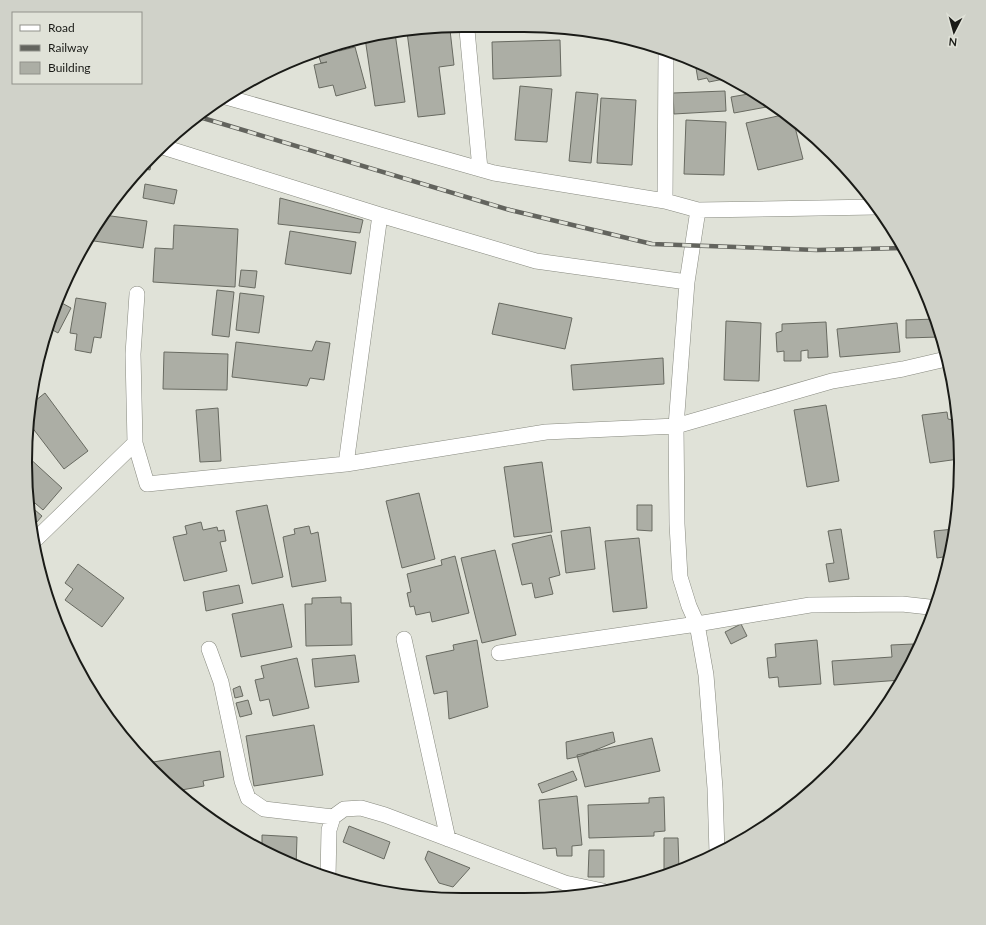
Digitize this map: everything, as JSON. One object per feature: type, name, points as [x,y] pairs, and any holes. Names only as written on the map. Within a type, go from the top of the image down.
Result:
[{"type":"street","points":[[467,32],[480,169]]},
{"type":"street","points":[[665,201],[666,57]]},
{"type":"street","points":[[236,97],[494,173],[665,201],[698,210],[870,207]]},
{"type":"street","points":[[168,149],[380,215],[536,261],[687,282]]},
{"type":"street","points":[[698,210],[687,282],[676,426],[677,524],[680,576],[689,606],[697,624],[706,675],[715,788],[717,847]]},
{"type":"street","points":[[346,464],[380,215]]},
{"type":"street","points":[[138,294],[133,354],[136,443],[147,484],[346,464],[546,432],[676,426],[832,381],[903,369],[941,360]]},
{"type":"street","points":[[39,537],[136,443]]},
{"type":"street","points":[[498,653],[697,624],[810,605],[902,604],[929,607]]},
{"type":"street","points":[[404,638],[448,839]]},
{"type":"street","points":[[209,649],[221,682],[242,782],[248,798],[264,809],[333,817]]},
{"type":"street","points":[[328,871],[329,830],[333,817],[344,809],[360,808],[385,815],[565,883],[588,888]]},
{"type":"building","points":[[450,32],[454,65],[439,67],[445,114],[418,117],[407,36]]},
{"type":"building","points":[[396,38],[405,102],[375,106],[366,43]]},
{"type":"building","points":[[560,40],[561,76],[493,79],[492,42]]},
{"type":"building","points":[[355,47],[366,88],[336,96],[333,85],[319,88],[314,65],[327,62],[321,63],[319,57]]},
{"type":"building","points":[[696,68],[721,80],[709,82],[707,78],[698,80]]},
{"type":"building","points":[[520,86],[552,89],[547,142],[515,140]]},
{"type":"building","points":[[725,91],[726,111],[674,114],[673,93]]},
{"type":"building","points":[[576,92],[598,94],[591,163],[569,161]]},
{"type":"building","points":[[746,94],[766,107],[734,113],[731,97]]},
{"type":"building","points":[[601,98],[636,100],[632,165],[597,163]]},
{"type":"building","points":[[779,116],[796,129],[803,159],[758,170],[746,123]]},
{"type":"building","points":[[686,120],[726,122],[724,175],[684,174]]},
{"type":"building","points":[[145,184],[177,190],[174,204],[143,198]]},
{"type":"building","points":[[280,198],[363,220],[360,233],[278,224]]},
{"type":"building","points":[[110,216],[147,221],[143,248],[94,241]]},
{"type":"building","points":[[174,225],[238,229],[235,287],[153,282],[155,248],[173,249]]},
{"type":"building","points":[[290,231],[356,242],[351,274],[285,264]]},
{"type":"building","points":[[241,270],[257,271],[255,288],[239,286]]},
{"type":"building","points":[[217,290],[234,292],[229,337],[212,335]]},
{"type":"building","points":[[240,293],[264,296],[259,333],[236,330]]},
{"type":"building","points":[[76,298],[106,303],[101,338],[94,337],[91,353],[75,350],[77,334],[70,333]]},
{"type":"building","points":[[499,303],[572,318],[565,349],[492,334]]},
{"type":"building","points":[[63,304],[71,308],[58,333],[53,330]]},
{"type":"building","points":[[929,319],[935,337],[906,338],[906,320]]},
{"type":"building","points":[[726,321],[761,323],[759,381],[724,380]]},
{"type":"building","points":[[826,322],[828,357],[808,358],[808,350],[801,351],[801,361],[784,361],[784,351],[777,352],[776,333],[782,331],[782,324]]},
{"type":"building","points":[[897,323],[900,352],[840,357],[837,329]]},
{"type":"building","points":[[316,341],[330,343],[324,380],[310,378],[307,386],[232,377],[236,342],[312,351]]},
{"type":"building","points":[[164,352],[228,354],[227,390],[163,389]]},
{"type":"building","points":[[663,358],[664,384],[573,390],[571,365]]},
{"type":"building","points":[[45,393],[88,451],[64,469],[34,429],[37,399]]},
{"type":"building","points":[[826,405],[839,481],[807,487],[794,410]]},
{"type":"building","points":[[218,408],[221,461],[200,462],[196,410]]},
{"type":"building","points":[[947,412],[948,419],[951,420],[954,460],[930,463],[922,415]]},
{"type":"building","points":[[32,461],[62,488],[43,510],[34,502]]},
{"type":"building","points":[[542,462],[552,532],[514,537],[504,467]]},
{"type":"building","points":[[419,493],[435,559],[402,568],[386,501]]},
{"type":"building","points":[[267,505],[283,577],[252,584],[236,511]]},
{"type":"building","points":[[637,505],[652,505],[652,531],[637,530]]},
{"type":"building","points":[[35,510],[42,516],[37,522]]},
{"type":"building","points":[[201,522],[203,530],[217,527],[218,531],[224,530],[226,541],[220,542],[227,571],[184,581],[173,537],[187,534],[185,526]]},
{"type":"building","points":[[309,526],[311,534],[318,532],[326,581],[292,587],[283,537],[295,534],[294,529]]},
{"type":"building","points":[[590,527],[595,569],[566,573],[561,531]]},
{"type":"building","points":[[841,529],[849,579],[829,582],[826,564],[834,563],[828,531]]},
{"type":"building","points":[[948,530],[943,557],[937,558],[934,531]]},
{"type":"building","points":[[551,535],[560,575],[549,578],[553,594],[535,598],[532,583],[522,585],[512,544]]},
{"type":"building","points":[[639,538],[647,608],[613,612],[605,541]]},
{"type":"building","points":[[495,550],[516,635],[482,643],[461,558]]},
{"type":"building","points":[[455,556],[469,613],[432,622],[430,612],[416,615],[414,606],[410,607],[407,593],[411,592],[407,574],[442,565],[441,560]]},
{"type":"building","points":[[78,564],[124,598],[102,627],[65,600],[73,589],[65,583]]},
{"type":"building","points":[[239,585],[243,603],[206,611],[203,592]]},
{"type":"building","points":[[341,597],[341,603],[351,603],[352,645],[306,646],[305,604],[312,604],[312,598]]},
{"type":"building","points":[[283,604],[292,647],[241,657],[232,614]]},
{"type":"building","points":[[741,624],[747,636],[731,644],[725,632]]},
{"type":"building","points":[[477,640],[488,707],[449,719],[447,691],[434,694],[426,656],[454,650],[453,645]]},
{"type":"building","points":[[817,640],[821,684],[779,687],[778,677],[769,678],[767,658],[776,657],[775,644]]},
{"type":"building","points":[[913,644],[910,653],[894,680],[834,685],[832,661],[892,657],[891,645]]},
{"type":"building","points":[[355,655],[359,682],[315,687],[312,659]]},
{"type":"building","points":[[297,658],[309,708],[273,716],[269,699],[260,701],[255,680],[264,678],[261,666]]},
{"type":"building","points":[[240,686],[243,696],[235,698],[233,689]]},
{"type":"building","points":[[248,700],[252,714],[240,717],[236,703]]},
{"type":"building","points":[[314,725],[323,775],[254,786],[246,736]]},
{"type":"building","points":[[613,732],[615,742],[581,756],[567,759],[566,742]]},
{"type":"building","points":[[652,738],[660,771],[585,787],[577,755]]},
{"type":"building","points":[[220,751],[224,777],[203,781],[204,786],[183,790],[153,762]]},
{"type":"building","points":[[573,771],[577,780],[542,793],[538,784]]},
{"type":"building","points":[[577,796],[582,845],[572,846],[572,856],[557,856],[556,848],[543,849],[539,800]]},
{"type":"building","points":[[664,797],[665,831],[654,832],[654,836],[589,838],[588,805],[649,803],[649,798]]},
{"type":"building","points":[[349,826],[390,842],[384,859],[343,842]]},
{"type":"building","points":[[262,835],[297,837],[296,859],[272,849],[262,843]]},
{"type":"building","points":[[664,838],[678,838],[679,864],[664,869]]},
{"type":"building","points":[[589,850],[604,850],[604,877],[588,877]]},
{"type":"building","points":[[428,851],[470,868],[453,887],[439,883],[425,859]]},
{"type":"railway","points":[[204,118],[510,210],[652,244],[817,250],[897,248]]}]
